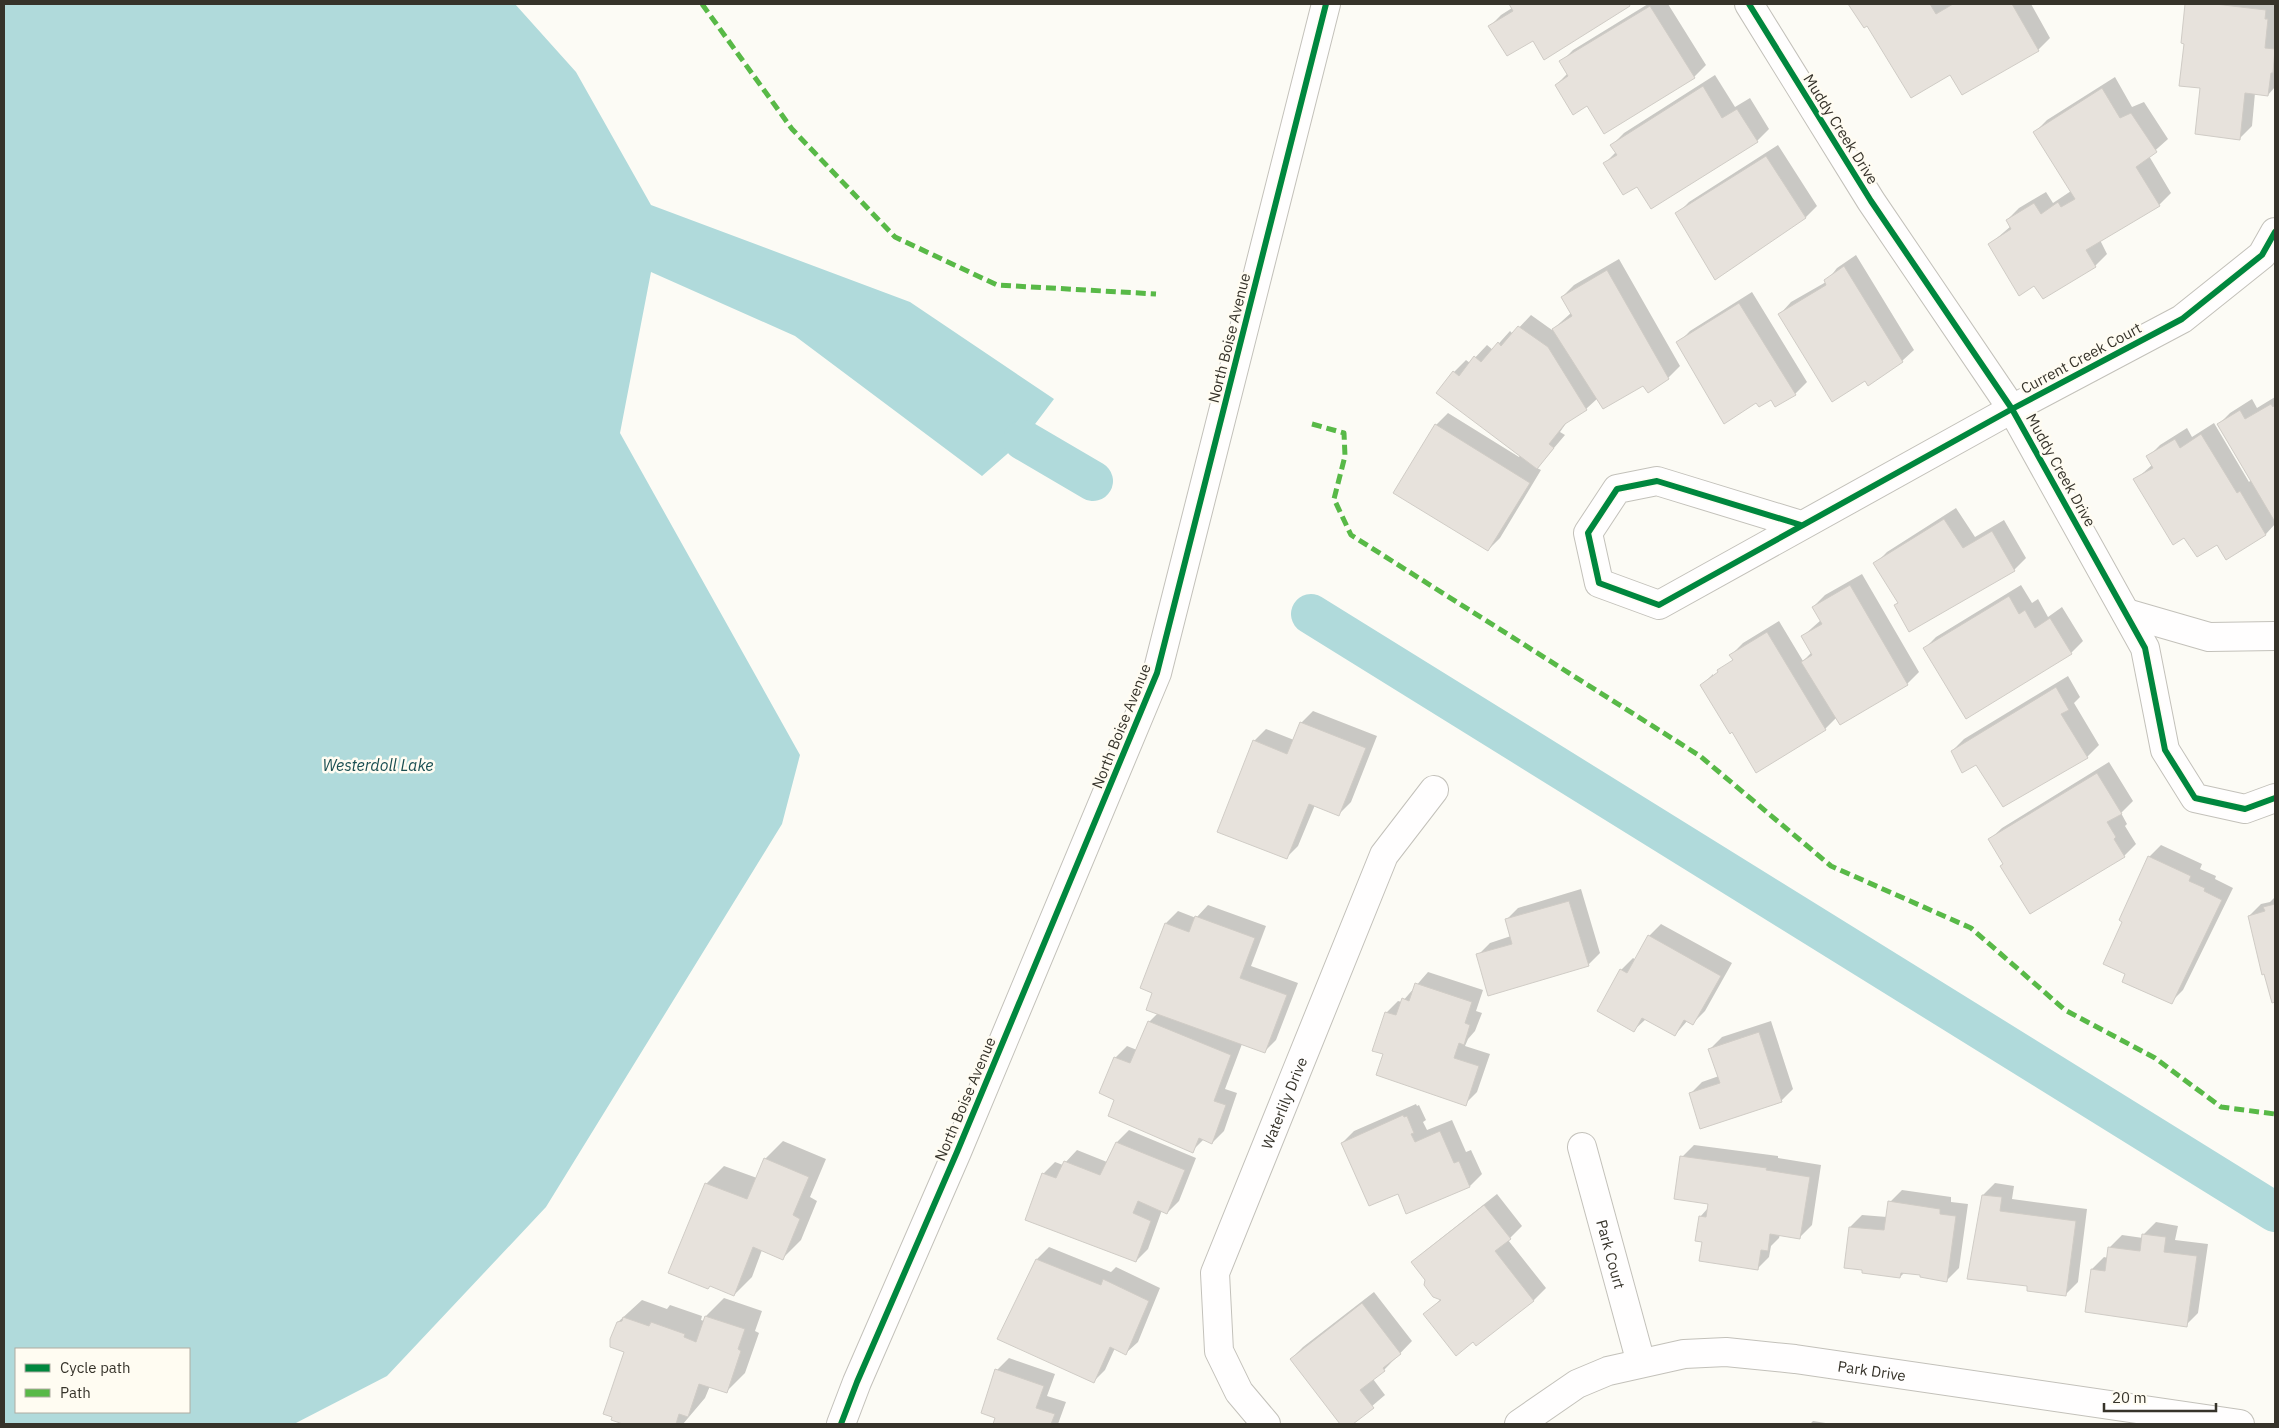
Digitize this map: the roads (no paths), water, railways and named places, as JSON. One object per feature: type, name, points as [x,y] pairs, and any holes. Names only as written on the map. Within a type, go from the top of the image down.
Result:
[{"type":"street","name":"North Boise Avenue","points":[[841,1424],[857,1382],[957,1152],[1157,673],[1326,4]]},
{"type":"street","name":"Muddy Creek Drive","points":[[1749,4],[1871,201],[2012,409],[2145,648],[2165,750],[2196,798],[2245,809],[2275,798]]},
{"type":"street","name":"Current Creek Court","points":[[1801,525],[1657,481],[1617,490],[1588,533],[1599,583],[1659,605],[2012,409],[2182,319],[2262,255],[2275,232]]},
{"type":"street","points":[[2126,613],[2209,636],[2275,636]]},
{"type":"street","name":"Waterlily Drive","points":[[1266,1424],[1239,1392],[1219,1351],[1215,1273],[1384,855],[1434,790]]},
{"type":"street","name":"Park Court","points":[[1582,1147],[1641,1363]]},
{"type":"street","name":"Park Drive","points":[[1519,1424],[1577,1384],[1608,1371],[1684,1354],[1726,1352],[1781,1357],[2240,1424]]},
{"type":"water","name":"Westerdoll Lake","points":[[4,4],[515,4],[576,72],[651,205],[910,302],[1054,399],[1023,440],[982,476],[795,336],[651,272],[620,433],[800,755],[782,824],[546,1207],[387,1376],[294,1424],[4,1424]]},
{"type":"waterway","points":[[1023,440],[1093,481]]},
{"type":"waterway","points":[[1311,614],[2275,1212]]}]
